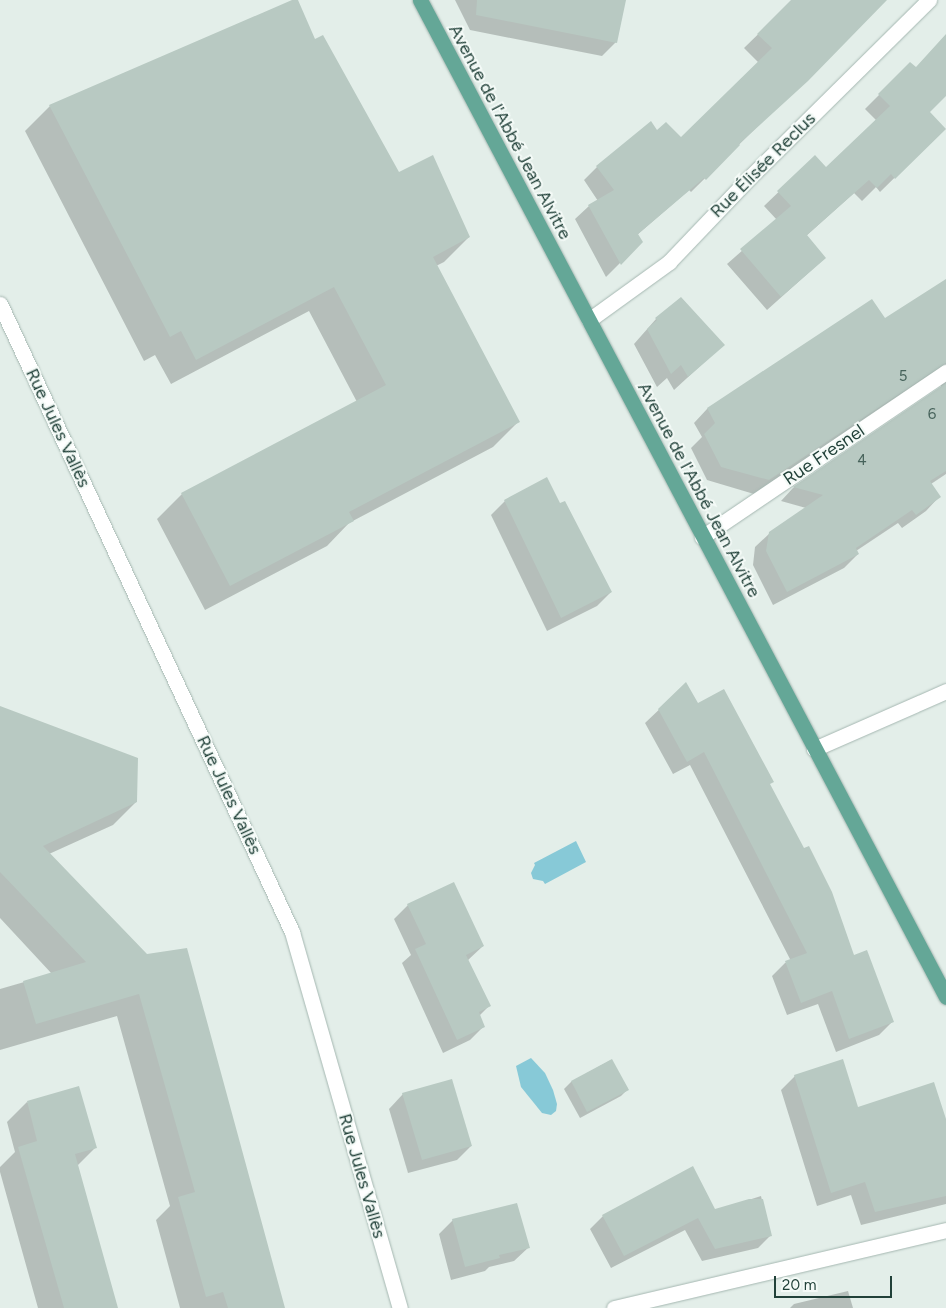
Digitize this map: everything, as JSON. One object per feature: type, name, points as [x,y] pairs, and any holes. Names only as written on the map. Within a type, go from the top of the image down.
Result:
[{"type":"main road","name":"Avenue de l'Abbé Jean Alvitre","points":[[420,0],[946,997]]},
{"type":"street","name":"Rue Élisée Reclus","points":[[589,320],[669,262],[750,177],[929,0]]},
{"type":"street","name":"Rue Jules Vallès","points":[[0,304],[292,932],[400,1308]]},
{"type":"street","name":"Rue Fresnel","points":[[702,537],[946,372]]},
{"type":"street","points":[[814,749],[946,691]]},
{"type":"street","points":[[614,1308],[946,1230]]},
{"type":"water","points":[[576,841],[586,862],[545,884],[543,881],[533,879],[531,873],[535,865],[534,863]]},
{"type":"water","points":[[531,1058],[545,1073],[553,1090],[557,1104],[556,1111],[551,1115],[542,1113],[521,1087],[516,1066]]},
{"type":"building","points":[[292,0],[298,0],[315,39],[323,35],[399,172],[433,155],[470,237],[433,257],[520,422],[349,512],[354,521],[230,586],[181,493],[386,385],[334,287],[196,360],[181,331],[170,337],[49,105]]},
{"type":"building","points":[[477,0],[626,0],[617,43],[476,15]]},
{"type":"building","points":[[791,0],[887,0],[808,81],[739,144],[706,180],[704,178],[638,234],[643,242],[621,265],[588,205],[614,190],[596,166],[651,121],[657,130],[666,122],[681,137],[772,48],[757,34]]},
{"type":"building","points":[[946,34],[946,96],[930,112],[946,129],[895,179],[891,174],[877,188],[869,180],[807,235],[826,258],[781,297],[740,249],[791,206],[777,191],[815,155],[826,167],[890,106],[878,94],[910,62],[916,67]]},
{"type":"building","points":[[946,279],[946,363],[769,480],[721,467],[704,434],[715,423],[707,408],[872,299],[885,318]]},
{"type":"building","points":[[681,297],[725,345],[688,377],[681,365],[671,374],[647,329],[657,320],[655,318]]},
{"type":"building","points":[[946,383],[946,471],[930,481],[941,497],[916,515],[912,510],[856,548],[859,554],[787,592],[766,551],[769,532],[823,495],[793,487]]},
{"type":"building","points":[[547,477],[560,503],[565,501],[612,592],[561,618],[504,500]]},
{"type":"building","points":[[686,682],[698,703],[724,689],[774,782],[770,784],[804,848],[809,846],[832,892],[854,955],[867,950],[894,1022],[849,1039],[832,991],[801,1003],[785,961],[807,953],[704,752],[687,762],[658,709]]},
{"type":"building","points":[[0,706],[138,758],[137,802],[43,846],[147,954],[187,948],[285,1308],[228,1308],[223,1292],[206,1297],[178,1197],[195,1192],[139,994],[36,1024],[23,981],[86,962],[0,872]]},
{"type":"building","points":[[454,882],[484,946],[466,955],[491,1006],[479,1012],[485,1027],[457,1040],[415,949],[426,944],[407,904]]},
{"type":"building","points":[[612,1059],[629,1090],[587,1112],[571,1081]]},
{"type":"building","points":[[843,1059],[858,1107],[934,1082],[946,1119],[946,1196],[875,1212],[865,1182],[831,1193],[794,1075]]},
{"type":"building","points":[[452,1079],[472,1146],[422,1160],[402,1093]]},
{"type":"building","points":[[79,1086],[97,1148],[75,1154],[118,1308],[64,1308],[18,1147],[37,1141],[27,1101]]},
{"type":"building","points":[[693,1166],[715,1209],[749,1199],[763,1199],[772,1236],[715,1249],[698,1218],[624,1256],[602,1215]]},
{"type":"building","points":[[517,1203],[530,1248],[499,1255],[500,1258],[465,1267],[452,1219]]}]
